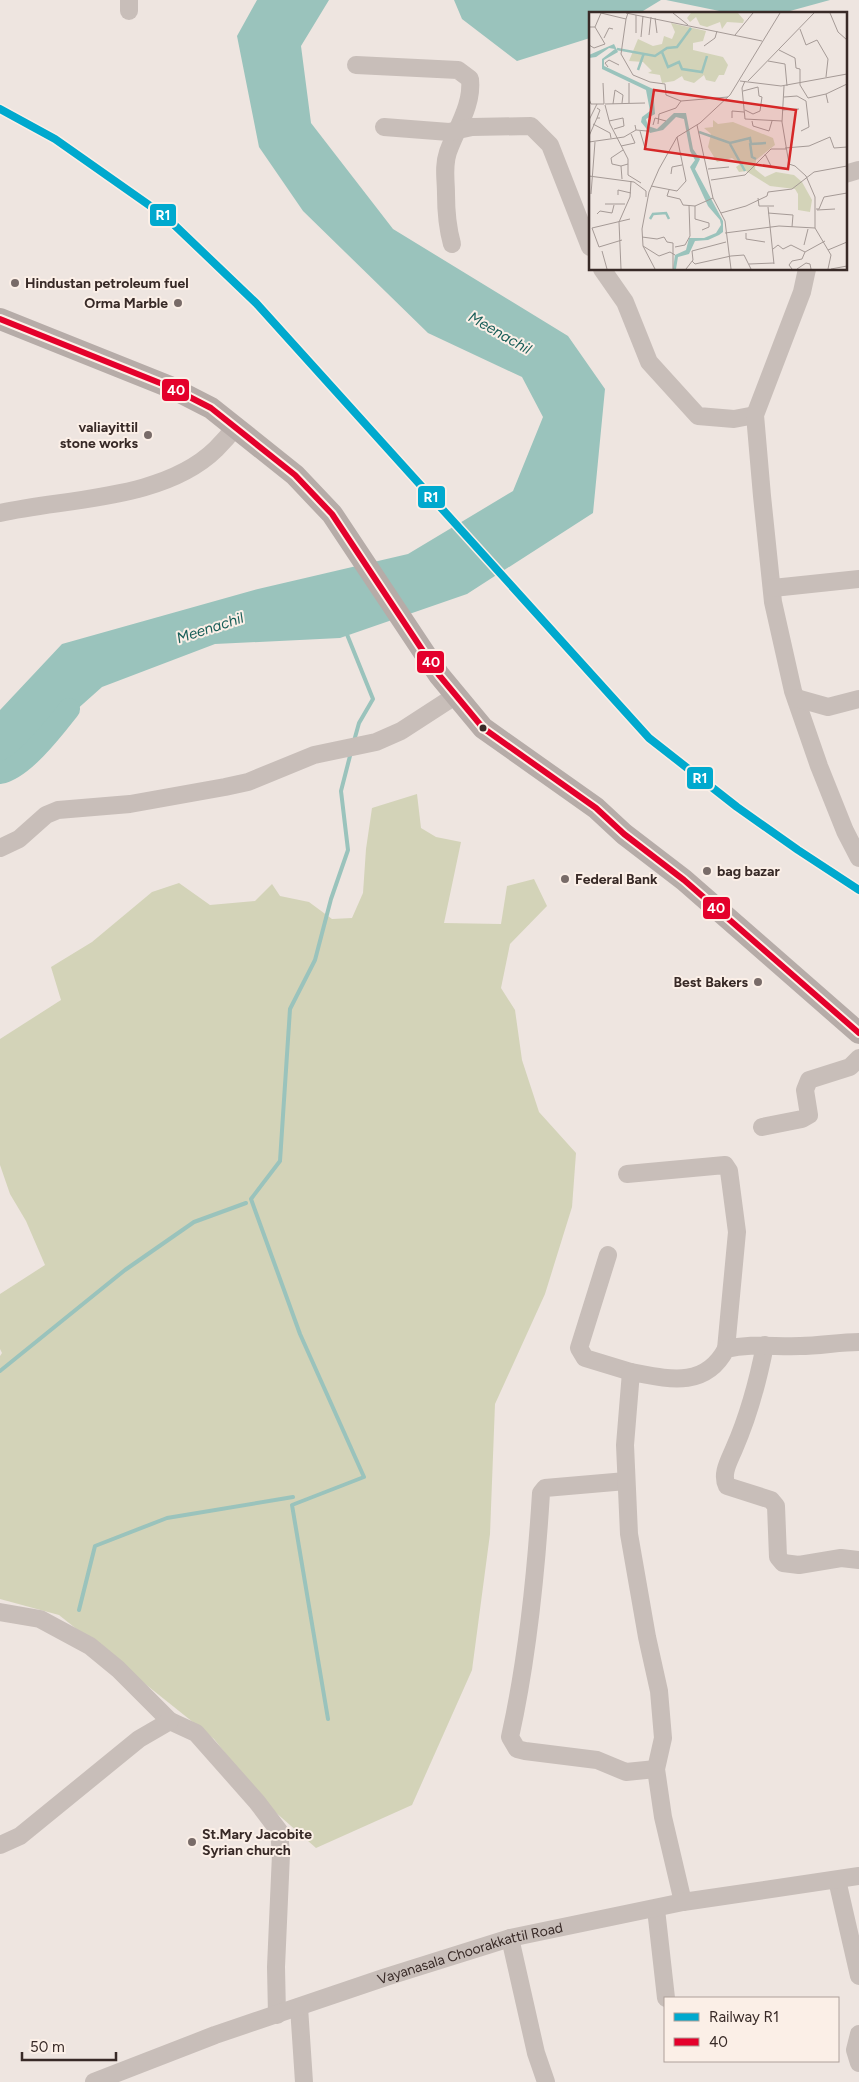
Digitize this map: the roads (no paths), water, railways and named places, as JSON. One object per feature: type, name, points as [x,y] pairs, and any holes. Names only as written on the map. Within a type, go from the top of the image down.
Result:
[{"type":"main road","points":[[0,318],[170,387],[211,408],[296,475],[332,514],[455,696],[483,728],[596,808],[624,834],[684,880],[859,1034]]},
{"type":"street","points":[[356,65],[458,70],[470,79],[471,91],[459,130],[448,152],[444,174],[446,218],[452,244]]},
{"type":"street","points":[[384,128],[449,132],[531,126],[550,145],[553,151],[589,244]]},
{"type":"street","points":[[846,174],[859,170]]},
{"type":"street","points":[[603,270],[625,302],[649,362],[698,416],[734,419],[755,415]]},
{"type":"street","points":[[807,270],[802,292],[755,415],[774,588],[773,602],[796,698],[819,766],[845,831],[859,858]]},
{"type":"street","points":[[0,513],[97,498],[137,489],[178,475],[215,450],[236,426]]},
{"type":"street","points":[[774,588],[859,579]]},
{"type":"street","points":[[0,848],[19,839],[46,815],[58,810],[130,804],[248,782],[314,755],[385,738],[401,731],[455,696]]},
{"type":"street","points":[[796,698],[828,707],[859,699]]},
{"type":"street","points":[[762,1127],[802,1120],[809,1115],[805,1090],[809,1080],[850,1067],[859,1058]]},
{"type":"street","points":[[608,1255],[580,1348],[585,1358],[631,1372],[682,1379],[702,1375],[720,1360],[726,1349],[737,1232],[728,1171],[725,1165],[627,1174]]},
{"type":"street","points":[[726,1349],[765,1345],[802,1346],[834,1342],[859,1342]]},
{"type":"street","points":[[765,1345],[744,1426],[724,1472],[726,1486],[771,1500],[776,1506],[778,1557],[783,1563],[799,1565],[841,1558],[859,1560]]},
{"type":"street","points":[[631,1372],[624,1445],[629,1534],[646,1637],[659,1691],[663,1738],[656,1769],[663,1817],[683,1902]]},
{"type":"street","points":[[626,1481],[544,1488],[541,1493],[531,1610],[522,1677],[510,1736],[517,1749],[525,1751],[597,1760],[626,1772],[656,1769]]},
{"type":"street","points":[[0,1612],[40,1619],[90,1646],[118,1669],[170,1721],[196,1733],[257,1802],[279,1832],[281,1854],[276,1967],[277,2015]]},
{"type":"street","points":[[0,1845],[20,1836],[140,1738],[170,1721]]},
{"type":"street","name":"Vayanasala Choorakkattil Road","points":[[94,2082],[215,2035],[386,1977],[510,1938],[683,1902],[859,1876]]},
{"type":"street","points":[[837,1880],[859,1976]]},
{"type":"street","points":[[656,1909],[666,1997]]},
{"type":"street","points":[[510,1938],[536,2053],[546,2082]]},
{"type":"street","points":[[299,2007],[304,2082]]},
{"type":"street","points":[[859,2034],[856,2038],[855,2050],[859,2063]]},
{"type":"water","points":[[257,0],[329,0],[301,46],[311,123],[393,229],[568,336],[605,389],[593,513],[467,594],[340,638],[215,644],[102,687],[0,778],[0,710],[62,644],[258,589],[408,554],[513,491],[543,417],[522,377],[428,333],[303,211],[259,147],[237,36]]},
{"type":"water","points":[[454,0],[661,0],[641,12],[589,12],[589,38],[517,61],[462,19]]},
{"type":"water","points":[[666,0],[830,0],[786,12],[724,12]]},
{"type":"waterway","points":[[346,632],[373,699],[359,723],[354,741]]},
{"type":"waterway","name":"Meenachil","points":[[0,773],[18,764],[38,747],[69,709]]},
{"type":"waterway","points":[[328,1719],[292,1505],[364,1477],[300,1334],[251,1199],[280,1161],[290,1009],[315,960],[331,899],[348,850],[341,791],[351,752]]},
{"type":"waterway","points":[[0,1371],[125,1270],[194,1222],[246,1203]]},
{"type":"waterway","points":[[79,1610],[95,1546],[167,1518],[293,1497]]},
{"type":"railway","points":[[0,109],[55,139],[166,217],[256,303],[649,738],[737,807],[859,890]]},
{"type":"rail line","name":"R1","points":[[0,109],[55,139],[166,217],[256,303],[649,738],[737,807],[859,890]]},
{"type":"place","name":"Hindustan petroleum fuel","points":[[15,283]]},
{"type":"place","name":"Orma Marble","points":[[178,303]]},
{"type":"place","name":"valiayittil stone works","points":[[148,435]]},
{"type":"place","name":"bag bazar","points":[[707,871]]},
{"type":"place","name":"Federal Bank","points":[[565,879]]},
{"type":"place","name":"Best Bakers","points":[[758,982]]},
{"type":"place","name":"St.Mary Jacobite Syrian church","points":[[192,1842]]}]
